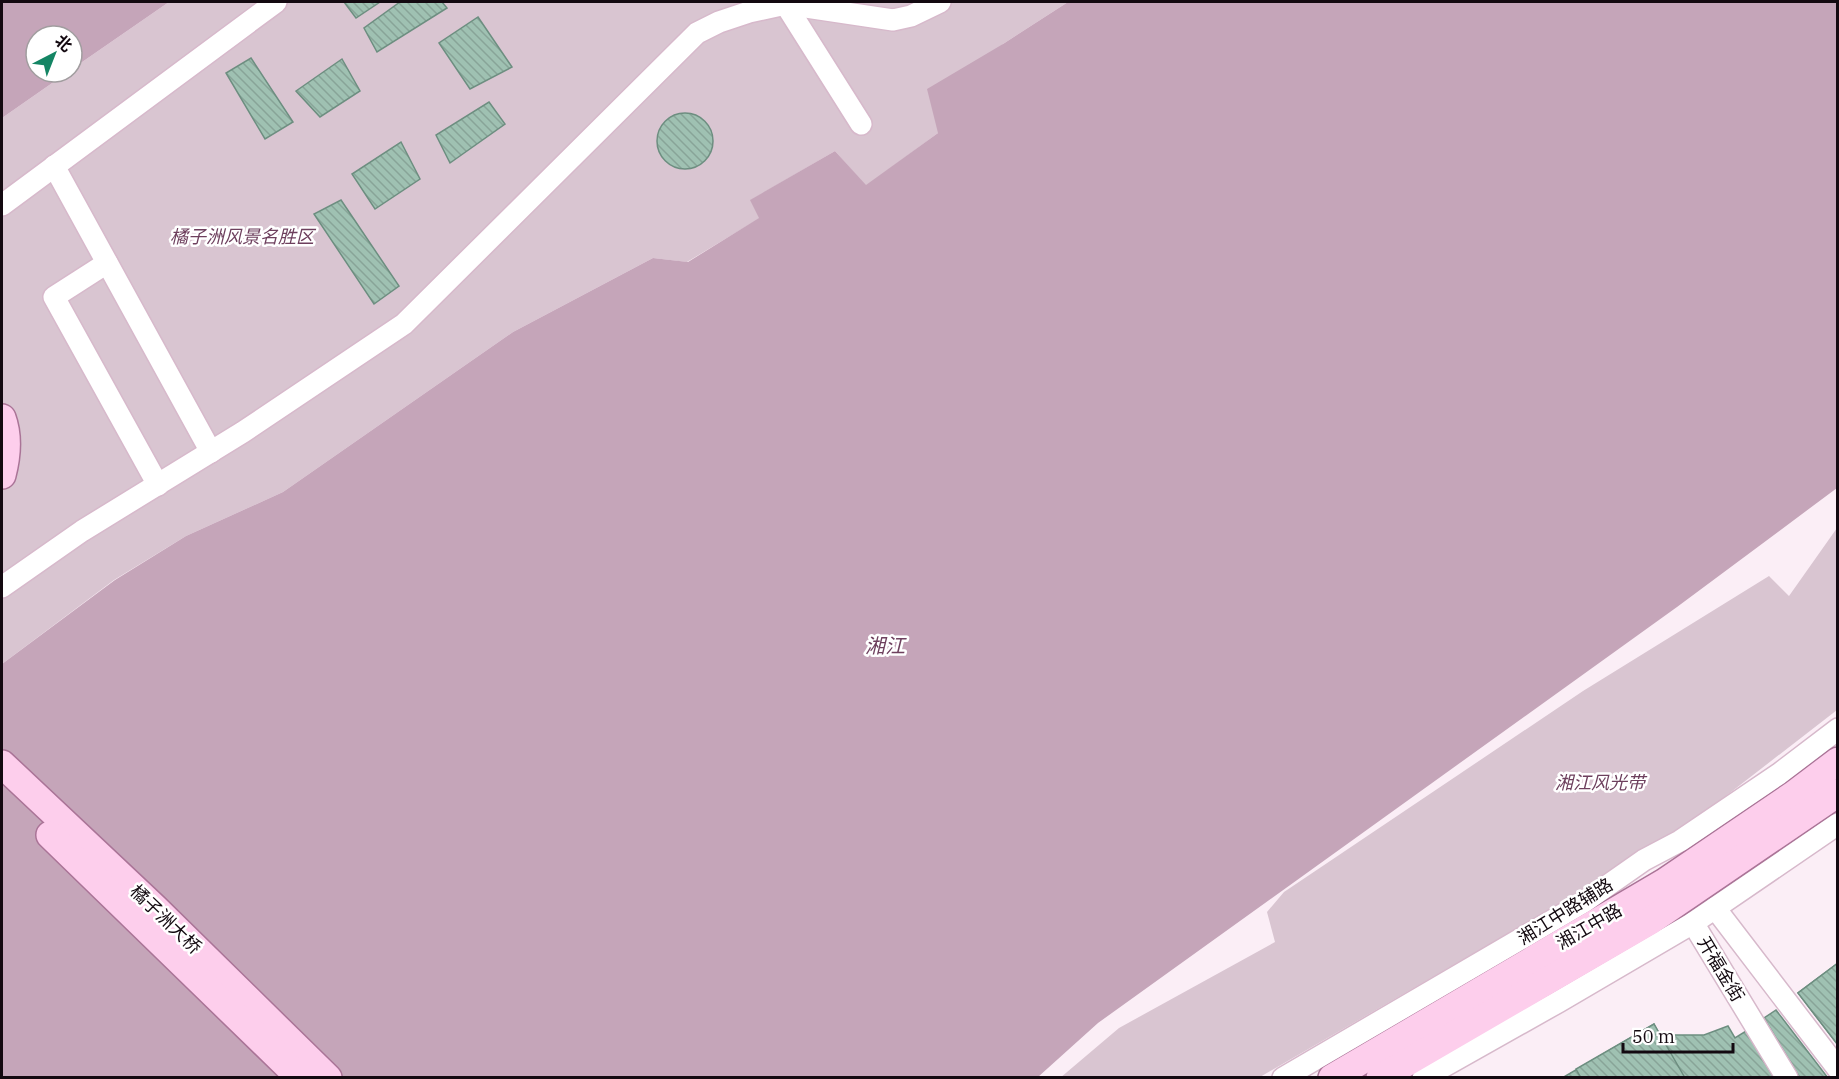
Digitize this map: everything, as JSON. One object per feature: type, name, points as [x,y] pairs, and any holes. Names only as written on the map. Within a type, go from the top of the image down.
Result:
[{"type":"main road","points":[[2,418],[7,443],[2,475]]},
{"type":"main road","points":[[2,436],[2,446]]},
{"type":"main road","name":"湘江中路","points":[[1332,1077],[1665,882],[1793,795],[1835,742]]},
{"type":"main road","name":"橘子洲大桥","points":[[2,764],[155,908],[328,1077]]},
{"type":"main road","name":"橘子洲大桥","points":[[2,789],[300,1077]]},
{"type":"main road","name":"湘江中路","points":[[1380,1077],[1650,921],[1838,793]]},
{"type":"street","points":[[2,205],[276,2]]},
{"type":"street","points":[[2,587],[82,531],[243,432],[404,324],[697,33],[729,19],[785,3],[893,20],[911,16],[940,2]]},
{"type":"street","points":[[785,3],[861,124]]},
{"type":"street","points":[[54,166],[211,452]]},
{"type":"street","points":[[107,263],[54,297],[158,485]]},
{"type":"street","name":"湘江中路辅路","points":[[1283,1077],[1584,902],[1644,860],[1680,841],[1779,774],[1835,742]]},
{"type":"street","points":[[1423,1077],[1558,1002],[1693,922],[1838,824]]},
{"type":"street","points":[[1715,908],[1838,1070]]},
{"type":"street","name":"开福金街","points":[[1693,922],[1787,1077]]},
{"type":"green space","name":"橘子洲风景名胜区","points":[[169,2],[1068,2],[1003,44],[938,133],[866,186],[835,151],[751,200],[760,218],[687,262],[653,258],[513,332],[283,492],[186,536],[114,580],[2,664],[2,118],[51,84],[84,84],[84,61]]},
{"type":"green space","name":"湘江风光带","points":[[1837,528],[1837,710],[1691,823],[1642,856],[1260,1077],[1060,1078],[1119,1028],[1275,942],[1267,912],[1284,892],[1583,691],[1769,576],[1789,596]]},
{"type":"water","points":[[2,2],[169,2],[84,61],[84,24],[24,24],[24,84],[51,84],[2,118]]},
{"type":"water","name":"湘江","points":[[1068,2],[1837,2],[1837,488],[1677,607],[1098,1023],[1038,1077],[2,1078],[2,664],[115,580],[186,536],[283,492],[513,332],[653,258],[688,262],[759,218],[750,200],[835,151],[866,185],[938,133],[927,89]]},
{"type":"building","points":[[344,2],[380,2],[356,18]]},
{"type":"building","points":[[400,2],[442,2],[447,8],[377,52],[364,28]]},
{"type":"building","points":[[478,17],[512,67],[470,89],[439,43]]},
{"type":"building","points":[[251,58],[293,122],[265,139],[226,73]]},
{"type":"building","points":[[342,59],[360,91],[320,117],[296,91]]},
{"type":"building","points":[[489,102],[505,124],[450,163],[436,135]]},
{"type":"building","points":[[685,113],[696,115],[705,121],[711,130],[713,141],[711,152],[705,161],[696,167],[685,169],[674,167],[665,161],[659,152],[657,141],[659,130],[665,121],[674,115]]},
{"type":"building","points":[[401,142],[420,179],[375,209],[352,174]]},
{"type":"building","points":[[341,200],[399,286],[374,304],[314,214]]},
{"type":"building","points":[[1838,963],[1838,1045],[1798,993]]},
{"type":"building","points":[[1838,963],[1838,1045],[1798,993]]},
{"type":"building","points":[[1776,1010],[1828,1078],[1800,1078],[1764,1018]]},
{"type":"building","points":[[1654,1024],[1660,1035],[1704,1035],[1728,1026],[1735,1038],[1746,1031],[1774,1078],[1562,1078]]},
{"type":"building","points":[[1654,1024],[1685,1078],[1581,1078],[1576,1069]]}]
